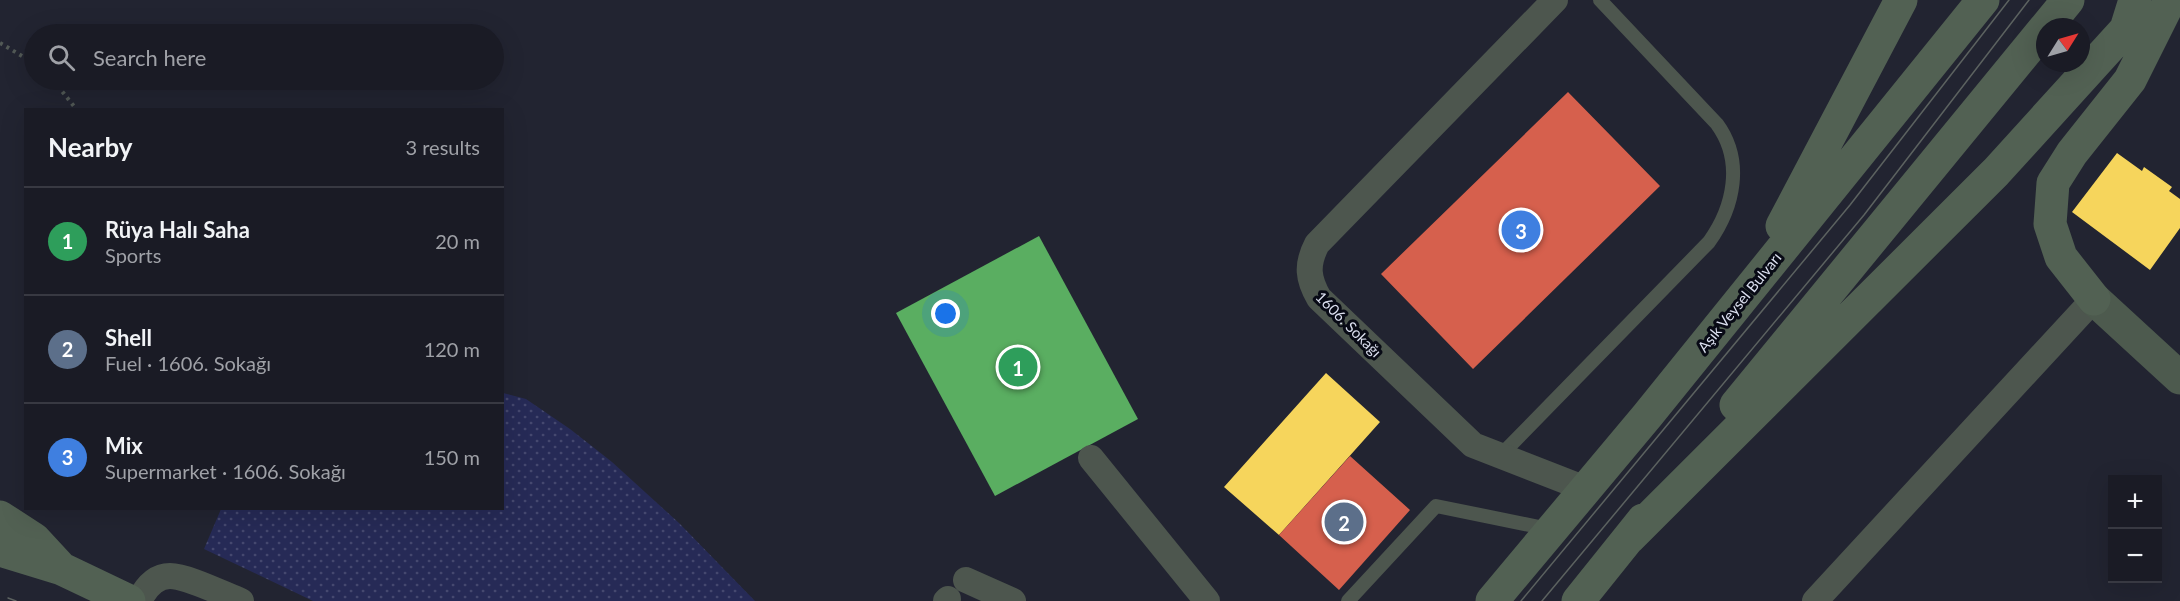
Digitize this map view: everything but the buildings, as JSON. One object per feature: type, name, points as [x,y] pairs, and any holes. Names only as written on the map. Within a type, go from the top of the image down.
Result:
[{"type":"main road","points":[[1748,291],[1902,0]]},
{"type":"main road","name":"Aşık Veysel Bulvarı","points":[[1492,601],[1748,291],[1983,0]]},
{"type":"main road","points":[[2053,18],[2068,0]]},
{"type":"main road","points":[[1629,538],[1996,172],[2126,29],[2135,0]]},
{"type":"main road","points":[[2170,0],[2130,80],[2072,153],[2053,183],[2050,224],[2061,257],[2094,298],[2180,378]]},
{"type":"main road","points":[[1578,601],[2036,39]]},
{"type":"main road","points":[[0,517],[34,539],[62,569]]},
{"type":"main road","points":[[0,550],[62,569],[129,601]]},
{"type":"street","name":"1606. Sokağı","points":[[1555,0],[1317,244],[1311,256],[1308,271],[1311,284],[1319,298],[1473,445],[1586,489]]},
{"type":"street","points":[[2130,80],[2180,18]]},
{"type":"street","points":[[1815,601],[2094,298]]},
{"type":"street","points":[[1091,458],[1207,601]]},
{"type":"street","points":[[139,601],[146,588],[153,582],[169,576],[241,601]]},
{"type":"street","points":[[966,580],[1013,601]]},
{"type":"lane","points":[[1501,455],[1709,242],[1726,215],[1730,200],[1733,168],[1726,136],[1600,0]]},
{"type":"lane","points":[[1348,601],[1436,506],[1551,530]]},
{"type":"path","points":[[0,43],[24,57]]},
{"type":"path","points":[[61,90],[75,108]]},
{"type":"shaded area","points":[[504,393],[526,399],[570,429],[612,462],[679,523],[755,601],[313,601],[204,549],[221,510],[504,510]]},
{"type":"tram line","points":[[1521,601],[1850,205],[2009,0]]},
{"type":"tram line","points":[[1542,601],[1864,215],[2029,0]]},
{"type":"tram line","points":[[8,598],[16,601]]},
{"type":"place","name":"Mix","points":[[1521,230]]},
{"type":"place","name":"Rüya Halı Saha","points":[[1018,367]]},
{"type":"place","name":"Shell","points":[[1344,522]]}]
